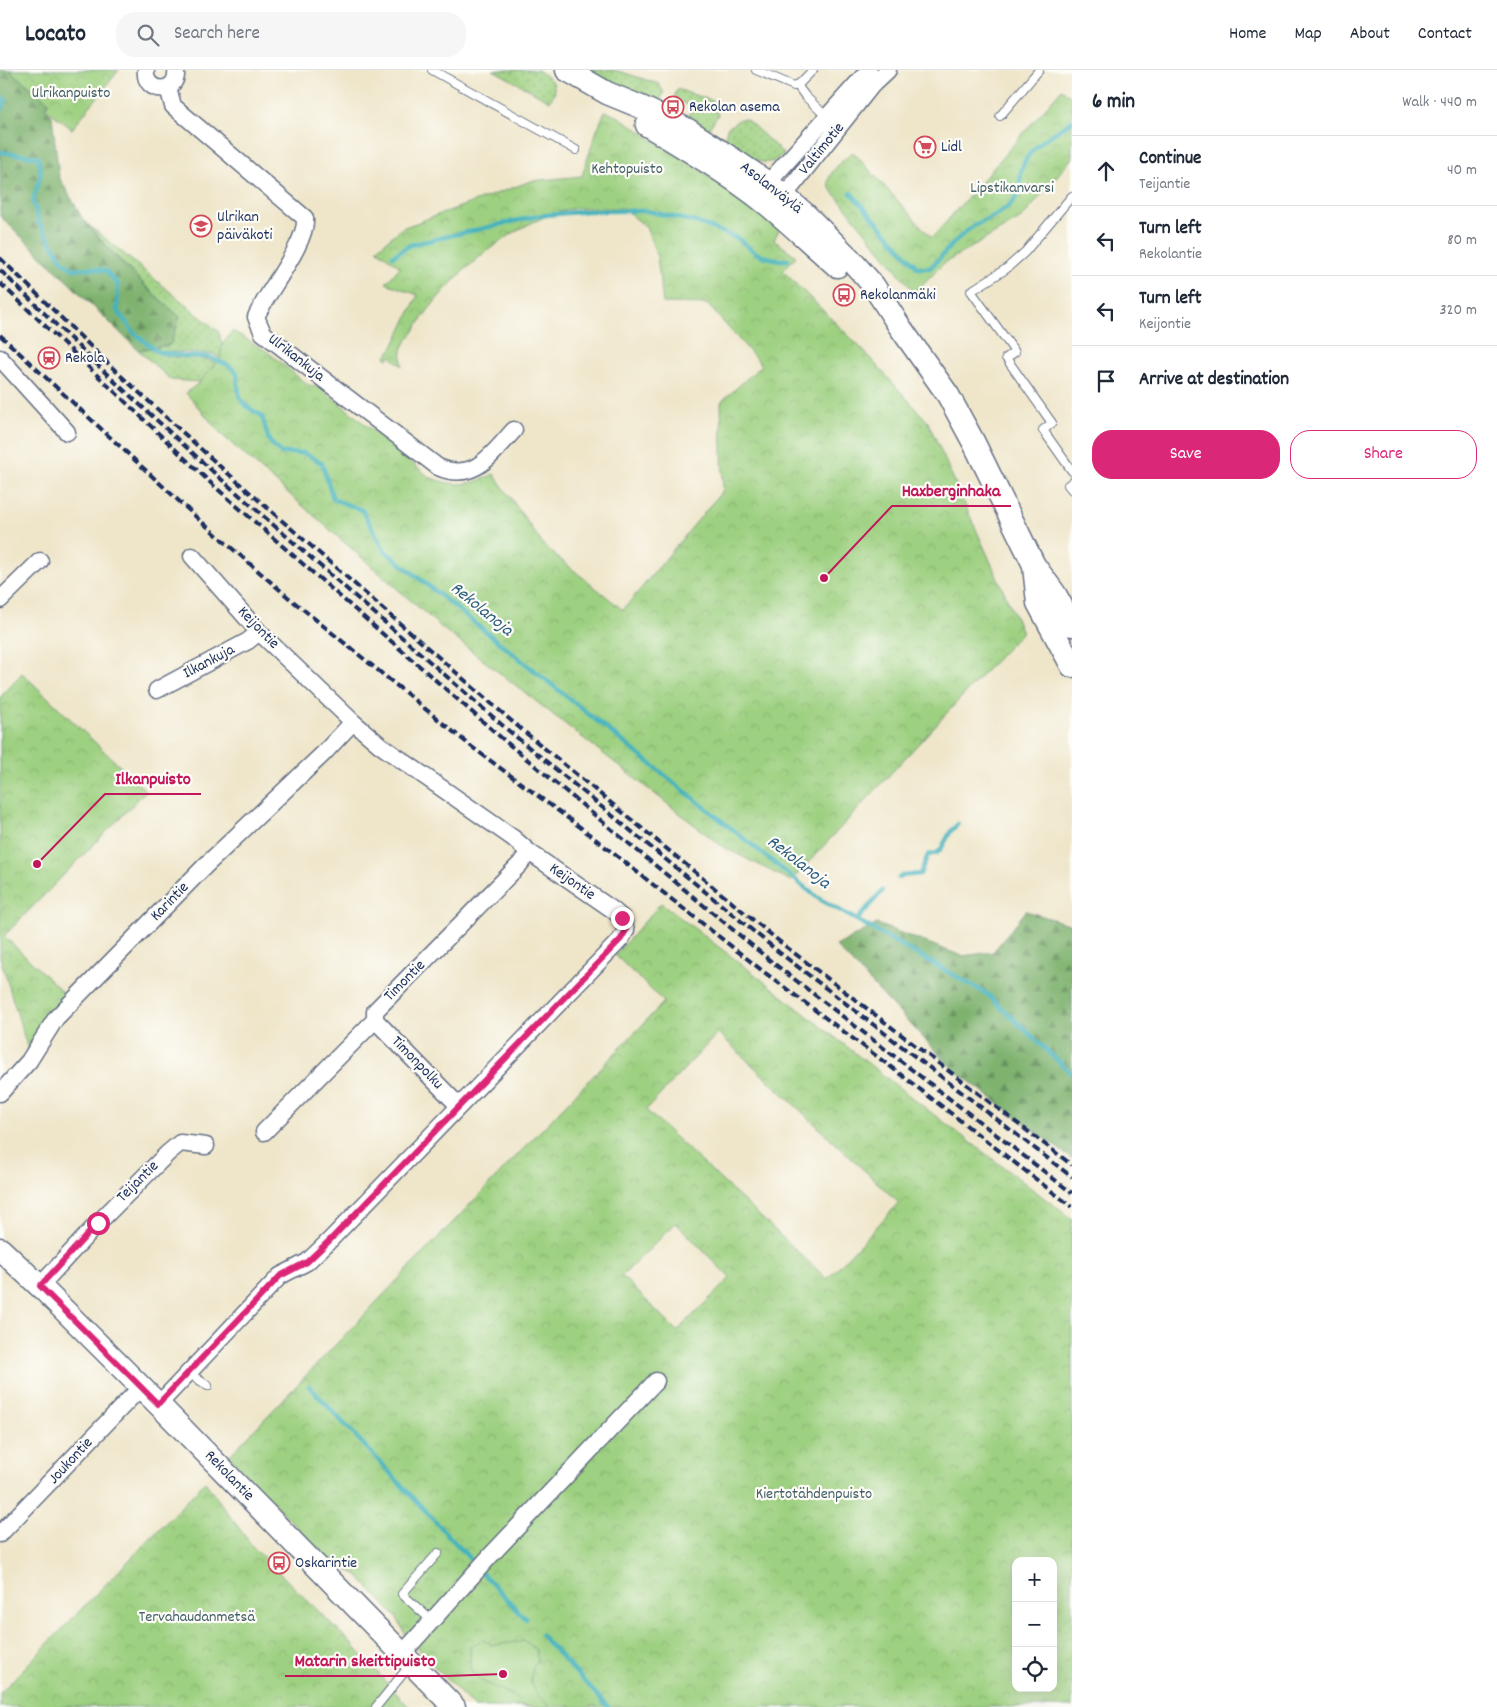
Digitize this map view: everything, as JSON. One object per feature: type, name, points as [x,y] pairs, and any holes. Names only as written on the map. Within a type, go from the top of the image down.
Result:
[{"type":"main road","name":"Asolanväylä","points":[[567,70],[607,93],[688,130],[773,195],[810,219],[862,272],[948,395],[974,443],[1034,565],[1055,594],[1072,625]]},
{"type":"main road","name":"Asolanväylä","points":[[1034,565],[1038,603],[1072,666]]},
{"type":"main road","name":"Rekolantie","points":[[0,1249],[40,1286],[158,1404],[454,1707]]},
{"type":"street","points":[[146,70],[147,78],[153,86],[163,89],[175,81],[176,70]]},
{"type":"street","name":"Valtimotie","points":[[773,195],[833,122],[868,70]]},
{"type":"street","name":"Valtimotie","points":[[833,122],[888,70]]},
{"type":"street","name":"Ulrikankuja","points":[[168,87],[174,106],[305,218],[304,229],[296,247],[256,317],[263,333],[444,470],[459,473],[480,465],[490,457],[514,430]]},
{"type":"street","points":[[2,364],[67,432]]},
{"type":"street","name":"Keijontie","points":[[158,1404],[280,1276],[307,1262],[316,1255],[615,945],[626,930],[622,918],[613,910],[380,745],[353,722],[259,632],[192,556]]},
{"type":"street","points":[[0,600],[40,561]]},
{"type":"street","name":"Ilkankuja","points":[[157,690],[248,641],[259,632]]},
{"type":"street","name":"Karintie","points":[[0,1093],[29,1061],[56,1018],[204,866],[323,754],[353,722]]},
{"type":"street","name":"Timontie","points":[[264,1132],[375,1020],[375,1011],[513,871],[529,852]]},
{"type":"street","name":"Timonpolku","points":[[375,1020],[459,1106]]},
{"type":"street","name":"Teijantie","points":[[40,1286],[98,1223],[168,1152],[180,1143],[206,1146]]},
{"type":"street","points":[[407,1658],[431,1620],[656,1381]]},
{"type":"street","name":"Joukontie","points":[[0,1534],[141,1387]]},
{"type":"lane","points":[[432,70],[576,150]]},
{"type":"lane","points":[[756,70],[797,85],[805,96],[833,122]]},
{"type":"lane","points":[[797,85],[812,70]]},
{"type":"lane","points":[[1000,116],[1039,70]]},
{"type":"lane","points":[[1072,196],[1025,252],[1006,269],[971,291],[1015,352],[1006,358],[1052,423],[1043,430],[1072,471]]},
{"type":"lane","points":[[1072,482],[1068,485],[1072,490]]},
{"type":"lane","points":[[188,1374],[208,1386]]},
{"type":"lane","points":[[431,1620],[402,1594],[438,1553]]},
{"type":"lane","points":[[376,1707],[407,1658]]},
{"type":"green space","points":[[0,70],[9,70],[49,102],[45,108],[52,116],[59,177],[84,221],[111,252],[151,292],[180,317],[170,345],[138,350],[0,216]]},
{"type":"green space","name":"Ulrikanpuisto","points":[[9,70],[119,70],[72,129],[45,108],[49,102]]},
{"type":"green space","points":[[493,70],[538,70],[553,82],[555,92],[550,101]]},
{"type":"green space","points":[[587,70],[615,70],[659,84],[664,93],[658,105]]},
{"type":"green space","points":[[677,89],[713,101],[718,115],[707,131],[686,119],[692,107],[674,98]]},
{"type":"green space","name":"Lipstikanvarsi","points":[[1062,89],[1072,98],[1072,158],[1023,217],[943,264],[915,293],[829,187],[832,172],[853,152],[932,238]]},
{"type":"green space","name":"Kehtopuisto","points":[[605,111],[619,117],[782,224],[774,240],[796,256],[783,271],[860,347],[928,422],[1022,632],[791,881],[723,847],[442,628],[223,436],[186,393],[200,382],[216,363],[220,357],[222,345],[233,331],[268,352],[308,385],[320,387],[429,477],[454,484],[462,484],[477,481],[494,474],[544,546],[623,610],[723,490],[721,402],[762,365],[707,304],[663,303],[657,257],[646,227],[623,208],[566,210],[544,217],[523,227],[501,241],[462,273],[429,309],[404,345],[402,366],[390,356],[388,359],[385,357],[394,345],[418,295],[386,283],[400,267],[377,249],[402,228],[531,181],[582,176]]},
{"type":"green space","points":[[740,119],[746,119],[784,154],[774,161],[760,162],[747,157],[729,145],[724,141],[727,128]]},
{"type":"green space","points":[[84,221],[219,332],[222,345],[220,358],[212,354],[159,351],[157,347],[170,345],[180,317],[130,270]]},
{"type":"green space","points":[[151,348],[166,356],[208,360],[216,363],[200,382],[171,380],[138,350]]},
{"type":"green space","points":[[22,673],[146,791],[4,936],[70,999],[29,1053],[0,957],[0,698]]},
{"type":"green space","name":"Kiertotähdenpuisto","points":[[661,903],[916,1101],[1072,1219],[1072,1707],[474,1707],[407,1638],[397,1618],[356,1574],[330,1562],[229,1456],[664,1002],[615,955]],"holes":[[[718,1033],[899,1203],[827,1279],[646,1110]],[[676,1223],[730,1278],[677,1331],[622,1276]]]},
{"type":"green space","points":[[1026,911],[1072,925],[1072,1159],[953,1069],[836,946],[877,924],[962,956],[993,952]]},
{"type":"green space","name":"Tervahaudanmetsä","points":[[205,1482],[253,1547],[351,1643],[409,1707],[0,1707],[0,1693]]},
{"type":"green space","points":[[483,1640],[493,1645],[525,1641],[536,1650],[538,1662],[534,1665],[532,1673],[533,1689],[550,1707],[525,1707],[513,1695],[481,1681],[470,1669],[470,1646]]},
{"type":"waterway","name":"Rekolanoja","points":[[0,96],[6,100],[0,113]]},
{"type":"waterway","points":[[851,193],[918,268],[930,268],[963,234],[1000,212],[1011,203],[1019,190],[1022,168],[1030,153],[1036,146],[1072,121]]},
{"type":"waterway","name":"Rekolanoja","points":[[0,152],[38,157],[41,172],[33,201],[39,223],[62,260],[73,269],[91,268],[106,271],[118,285],[117,310],[134,333],[158,352],[183,356],[209,357],[228,365],[237,373],[239,395],[248,407],[262,416],[269,441],[281,453],[304,453],[322,463],[333,499],[362,510],[385,551],[818,898],[987,994],[1072,1074]]},
{"type":"waterway","points":[[393,256],[410,245],[537,216],[588,211],[647,211],[696,222],[737,238],[756,253],[763,256],[788,260]]},
{"type":"waterway","points":[[899,878],[920,874],[928,855],[937,853],[941,849],[951,831],[958,824]]},
{"type":"waterway","points":[[857,920],[882,891]]},
{"type":"waterway","points":[[309,1386],[473,1562]]},
{"type":"waterway","points":[[482,1573],[526,1619]]},
{"type":"waterway","points":[[541,1635],[608,1707]]},
{"type":"railway","points":[[0,258],[120,375],[224,470],[515,724],[785,946],[1072,1165]]},
{"type":"railway","points":[[0,270],[114,381],[221,479],[509,731],[780,953],[1072,1177]]},
{"type":"railway","points":[[0,283],[214,486],[505,741],[772,962],[1072,1193]]},
{"type":"railway","points":[[0,335],[195,516],[288,597],[472,747],[580,827],[764,972],[891,1067],[1072,1207]]},
{"type":"place","name":"Rekolan asema","points":[[673,107]]},
{"type":"place","name":"Lidl","points":[[925,147]]},
{"type":"place","name":"Ulrikan päiväkoti","points":[[201,226]]},
{"type":"place","name":"Rekolanmäki","points":[[844,295]]},
{"type":"place","name":"Rekola","points":[[49,358]]},
{"type":"place","name":"Haxberginhaka","points":[[824,578]]},
{"type":"place","name":"Ilkanpuisto","points":[[37,864]]},
{"type":"place","name":"Oskarintie","points":[[279,1563]]},
{"type":"place","name":"Matarin skeittipuisto","points":[[503,1674]]},
{"type":"route","points":[[98,1223],[40,1286],[158,1404],[168,1396],[280,1276],[307,1262],[316,1255],[621,939],[626,930],[622,918]]}]
